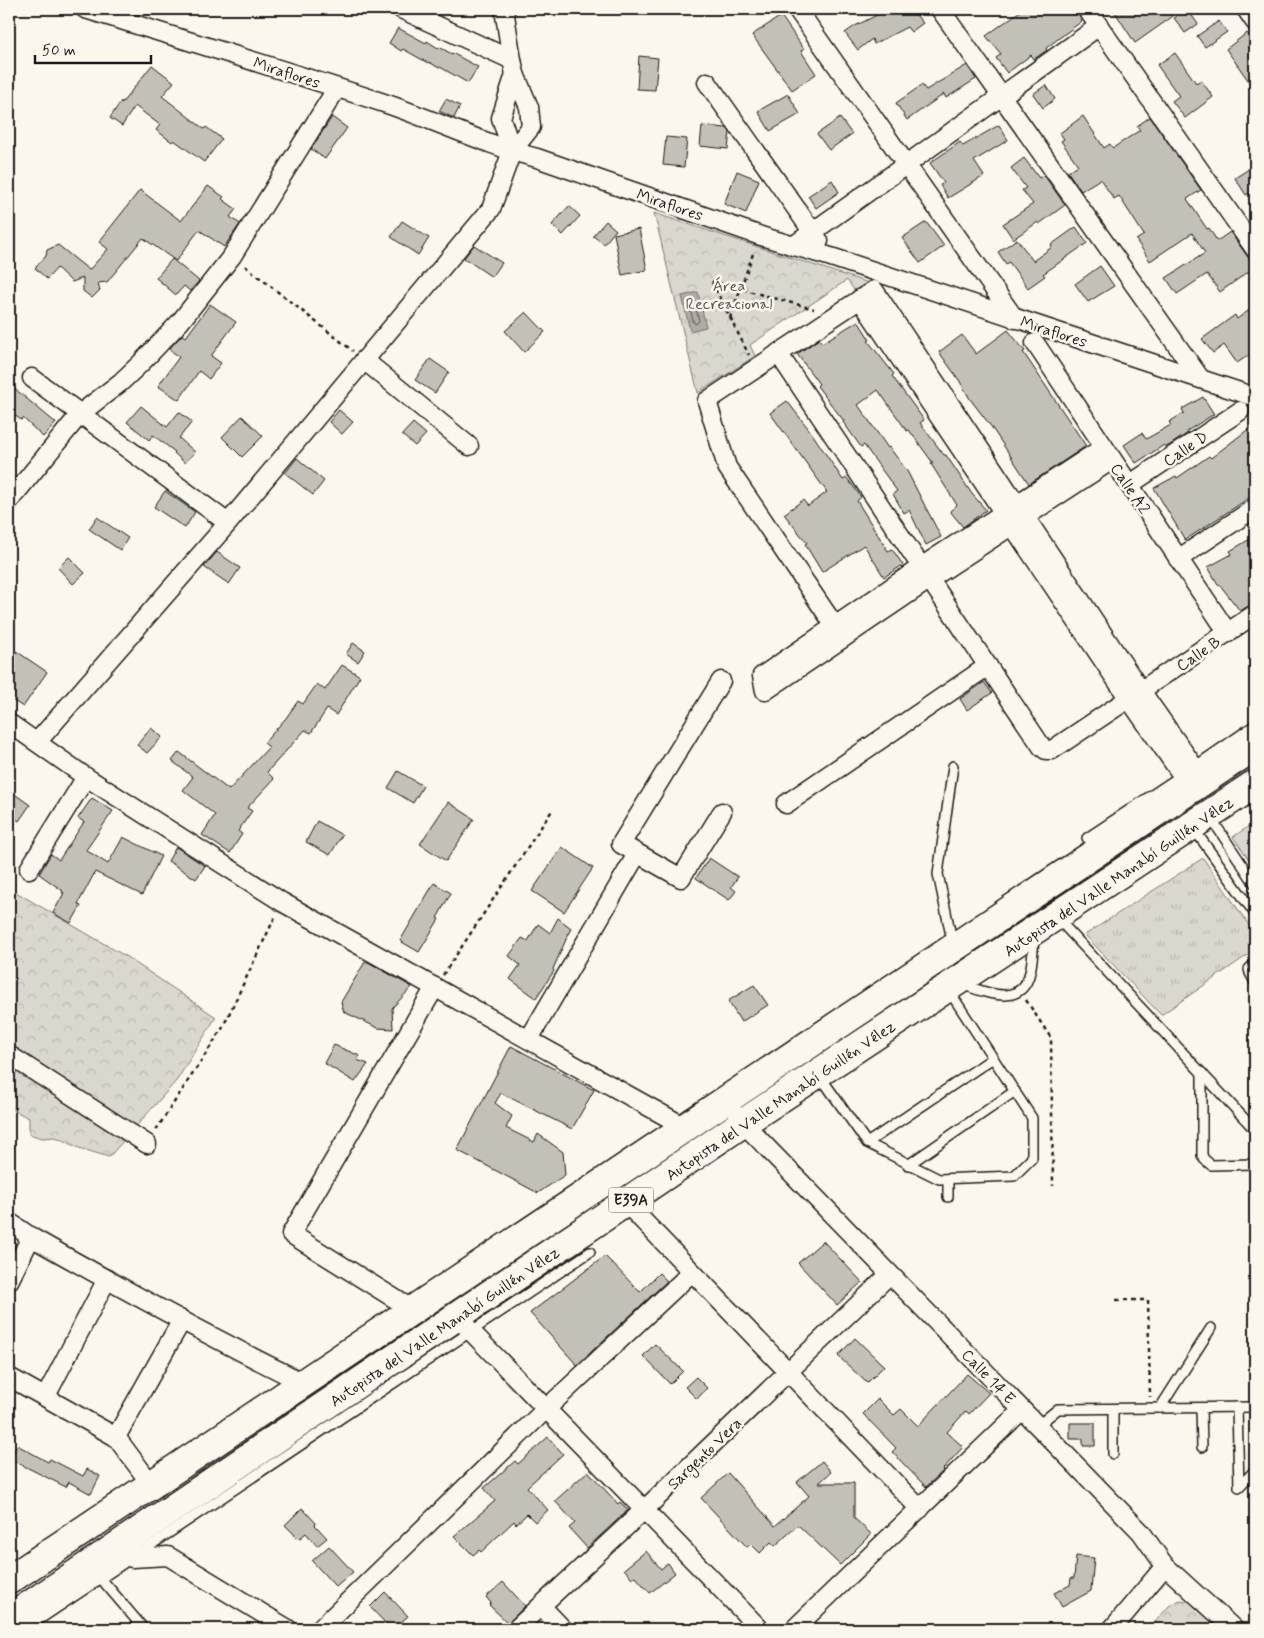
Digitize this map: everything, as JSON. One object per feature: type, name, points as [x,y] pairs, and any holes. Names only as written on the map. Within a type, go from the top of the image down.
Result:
[{"type":"main road","name":"Autopista del Valle Manabí Guillén Vélez","points":[[9,1580],[1034,895],[1095,840],[1193,778],[1254,733]]},
{"type":"main road","name":"Autopista del Valle Manabí Guillén Vélez","points":[[20,1622],[464,1324],[626,1203],[743,1123],[1255,784]]},
{"type":"main road","points":[[1034,895],[1045,924]]},
{"type":"street","name":"Miraflores","points":[[85,9],[337,88],[415,114],[512,151],[761,236],[831,257],[1255,397]]},
{"type":"street","points":[[400,9],[514,67]]},
{"type":"street","points":[[37,742],[228,523],[491,209],[512,151],[531,126],[529,107],[514,67],[504,9]]},
{"type":"street","points":[[797,9],[1015,319]]},
{"type":"street","points":[[940,9],[1200,378]]},
{"type":"street","points":[[1087,9],[1255,249]]},
{"type":"street","points":[[1246,9],[1255,22]]},
{"type":"street","points":[[793,246],[1099,26]]},
{"type":"street","points":[[512,151],[502,118],[514,67]]},
{"type":"street","points":[[707,82],[831,257]]},
{"type":"street","points":[[9,501],[81,413],[121,382],[180,322],[232,256],[337,88]]},
{"type":"street","points":[[1108,454],[1015,514],[838,632],[727,467],[707,401],[874,290],[1015,514],[1135,695],[1193,778]]},
{"type":"street","name":"Calle A2","points":[[1035,343],[1228,633]]},
{"type":"street","points":[[778,353],[988,666],[786,804]]},
{"type":"street","points":[[364,360],[469,446]]},
{"type":"street","points":[[32,378],[228,523]]},
{"type":"street","name":"Calle D","points":[[1129,485],[1240,411]]},
{"type":"street","points":[[1178,559],[1255,508]]},
{"type":"street","name":"Calle B","points":[[988,666],[1042,748],[1052,750],[1255,614]]},
{"type":"street","points":[[721,681],[621,844],[680,878],[722,812]]},
{"type":"street","points":[[9,723],[86,777],[282,902],[686,1127]]},
{"type":"street","points":[[29,869],[86,777]]},
{"type":"street","points":[[529,1039],[637,854]]},
{"type":"street","points":[[413,1310],[291,1234],[435,987]]},
{"type":"street","points":[[9,1054],[147,1144]]},
{"type":"street","name":"Calle 14 E","points":[[726,1100],[743,1123],[889,1275],[1141,1532],[1165,1566],[1234,1629]]},
{"type":"street","points":[[626,1203],[691,1273],[920,1509]]},
{"type":"street","points":[[9,1222],[32,1237],[182,1320],[304,1383]]},
{"type":"street","points":[[9,1281],[32,1237]]},
{"type":"street","points":[[320,1629],[546,1409],[691,1273]]},
{"type":"street","name":"Sargento Vera","points":[[516,1629],[644,1510],[889,1275]]},
{"type":"street","points":[[46,1396],[107,1279]]},
{"type":"street","points":[[116,1437],[182,1320]]},
{"type":"street","points":[[464,1324],[760,1629]]},
{"type":"street","points":[[9,1377],[46,1396],[116,1437],[151,1484]]},
{"type":"street","points":[[794,1629],[1022,1410]]},
{"type":"street","points":[[132,1558],[168,1556],[288,1629]]},
{"type":"street","points":[[1112,1629],[1165,1566]]},
{"type":"street","points":[[541,1606],[563,1629]]},
{"type":"lane","points":[[953,766],[938,874],[954,948]]},
{"type":"lane","points":[[1201,821],[1255,884]]},
{"type":"lane","points":[[1201,821],[1255,914]]},
{"type":"lane","points":[[952,986],[1002,996],[1020,990],[1027,982],[1045,924],[1202,1073],[1255,1130]]},
{"type":"lane","points":[[1255,963],[1249,969],[1255,982]]},
{"type":"lane","points":[[818,1073],[867,1143],[908,1165],[939,1179],[1014,1176],[1032,1158],[1032,1118],[993,1058],[952,986]]},
{"type":"lane","points":[[867,1143],[993,1058]]},
{"type":"lane","points":[[1202,1073],[1202,1155],[1204,1159],[1211,1165],[1255,1164]]},
{"type":"lane","points":[[908,1165],[1015,1092]]},
{"type":"lane","points":[[948,1179],[948,1197]]},
{"type":"lane","points":[[144,1629],[95,1572],[132,1558],[464,1324],[590,1252]]},
{"type":"lane","points":[[1160,1408],[1211,1328]]},
{"type":"lane","points":[[1037,1426],[1058,1409],[1255,1407]]},
{"type":"lane","points":[[1113,1408],[1113,1454]]},
{"type":"lane","points":[[1201,1408],[1202,1447]]},
{"type":"lane","points":[[1237,1408],[1239,1487],[1255,1470]]},
{"type":"lane","points":[[156,1542],[168,1556]]},
{"type":"path","points":[[730,318],[761,236]]},
{"type":"path","points":[[232,256],[364,360]]},
{"type":"path","points":[[756,367],[712,281],[834,316]]},
{"type":"path","points":[[435,987],[553,809]]},
{"type":"path","points":[[147,1144],[222,1029],[282,902]]},
{"type":"path","points":[[1020,990],[1051,1038],[1053,1186]]},
{"type":"path","points":[[1116,1300],[1148,1300],[1150,1408]]},
{"type":"green space","name":"Área Recreacional","points":[[654,213],[869,283],[854,290],[847,280],[750,345],[755,356],[698,393]]},
{"type":"green space","points":[[1255,822],[1255,868],[1233,837]]},
{"type":"green space","points":[[1203,858],[1255,934],[1255,950],[1161,1015],[1085,935]]},
{"type":"green space","points":[[9,888],[125,956],[216,1017],[177,1080],[109,1157],[79,1148],[56,1137],[42,1138],[29,1134],[29,1118],[9,1108]]},
{"type":"green space","points":[[1180,1600],[1200,1606],[1227,1629],[1149,1629],[1169,1606]]},
{"type":"water","points":[[698,292],[706,327],[690,331],[682,296]]},
{"type":"building","points":[[889,9],[911,9],[923,23],[911,32],[907,27],[874,44],[872,39],[858,50],[845,33]]},
{"type":"building","points":[[1023,9],[1074,9],[1082,21],[1046,48],[1047,50],[1034,59],[1031,55],[1007,73],[996,58],[1001,54],[986,36]]},
{"type":"building","points":[[1113,9],[1166,9],[1172,17],[1135,43]]},
{"type":"building","points":[[1187,9],[1198,24],[1185,33],[1174,18]]},
{"type":"building","points":[[781,16],[804,49],[801,51],[816,74],[792,90],[752,35]]},
{"type":"building","points":[[1219,21],[1227,32],[1205,47],[1197,36]]},
{"type":"building","points":[[398,28],[478,67],[468,83],[403,49],[401,51],[389,43]]},
{"type":"building","points":[[1247,33],[1255,44],[1255,90],[1226,49]]},
{"type":"building","points":[[1175,53],[1196,83],[1201,80],[1213,97],[1185,118],[1172,101],[1179,96],[1157,65]]},
{"type":"building","points":[[639,56],[658,58],[655,90],[637,89]]},
{"type":"building","points":[[152,65],[174,82],[162,96],[204,129],[206,127],[222,139],[204,162],[174,140],[172,142],[156,130],[160,125],[135,106],[122,126],[110,118],[121,101],[122,103]]},
{"type":"building","points":[[967,65],[976,79],[946,98],[944,94],[907,120],[896,103],[922,85],[926,90]]},
{"type":"building","points":[[1046,85],[1055,99],[1043,108],[1033,94]]},
{"type":"building","points":[[788,94],[800,114],[770,131],[758,111]]},
{"type":"building","points":[[446,99],[460,106],[454,118],[439,111]]},
{"type":"building","points":[[1083,116],[1104,148],[1110,144],[1113,148],[1140,130],[1137,126],[1150,117],[1201,190],[1187,199],[1207,229],[1209,228],[1217,241],[1230,232],[1255,267],[1220,292],[1207,274],[1177,294],[1166,278],[1205,253],[1192,233],[1150,261],[1136,240],[1144,235],[1119,196],[1114,199],[1100,179],[1081,191],[1068,172],[1078,165],[1061,141],[1064,139],[1060,133]]},
{"type":"building","points":[[332,117],[347,128],[325,159],[311,149]]},
{"type":"building","points":[[840,118],[852,134],[829,150],[817,134]]},
{"type":"building","points":[[999,125],[1008,140],[974,161],[984,176],[948,198],[940,185],[944,183],[930,163],[960,142],[963,146]]},
{"type":"building","points":[[702,126],[727,128],[730,132],[728,149],[700,146]]},
{"type":"building","points":[[666,137],[687,139],[684,167],[663,165]]},
{"type":"building","points":[[1024,158],[1039,178],[1044,175],[1065,205],[1039,224],[1038,222],[1013,239],[1003,224],[1033,204],[1022,190],[1026,188],[1011,168]]},
{"type":"building","points":[[1255,165],[1255,189],[1246,195],[1235,178]]},
{"type":"building","points":[[737,171],[759,180],[746,213],[724,204]]},
{"type":"building","points":[[832,180],[839,192],[816,208],[808,196]]},
{"type":"building","points":[[208,186],[224,197],[222,199],[236,209],[230,217],[240,224],[224,247],[199,230],[176,261],[143,238],[107,282],[98,283],[100,290],[92,298],[83,291],[83,278],[72,282],[57,268],[47,279],[35,268],[46,256],[47,250],[58,245],[89,270],[108,249],[99,242],[140,190],[181,221]]},
{"type":"building","points":[[569,206],[580,216],[563,235],[552,225]]},
{"type":"building","points":[[402,221],[429,238],[418,255],[391,237]]},
{"type":"building","points":[[606,221],[616,230],[604,244],[593,236]]},
{"type":"building","points":[[926,222],[944,246],[920,263],[902,238]]},
{"type":"building","points":[[1076,227],[1087,243],[1043,274],[1045,276],[1028,288],[1009,262],[1006,264],[998,252],[1017,239],[1033,261]]},
{"type":"building","points":[[639,229],[647,270],[622,275],[614,234]]},
{"type":"building","points":[[474,245],[502,263],[492,277],[464,258]]},
{"type":"building","points":[[172,259],[199,281],[190,291],[184,286],[176,295],[156,278]]},
{"type":"building","points":[[1100,266],[1114,286],[1088,302],[1075,284]]},
{"type":"building","points":[[210,304],[236,322],[211,356],[221,363],[209,379],[199,371],[179,400],[158,386],[179,357],[169,349],[182,335],[186,337]]},
{"type":"building","points":[[1255,306],[1255,351],[1237,363],[1224,345],[1213,353],[1202,339],[1235,315],[1237,319]]},
{"type":"building","points":[[526,312],[545,332],[524,352],[505,331]]},
{"type":"building","points":[[858,321],[870,340],[868,341],[894,374],[892,376],[924,420],[920,423],[986,510],[963,527],[950,511],[957,505],[931,464],[933,463],[909,430],[907,431],[878,390],[858,405],[888,448],[907,471],[941,537],[926,545],[909,510],[904,513],[893,494],[897,491],[864,445],[861,447],[817,386],[819,384],[797,354],[819,339],[822,343]]},
{"type":"building","points":[[1008,330],[1025,351],[1023,352],[1086,446],[1029,484],[939,352],[962,335],[976,354]]},
{"type":"building","points":[[430,359],[449,372],[435,393],[415,380]]},
{"type":"building","points":[[9,384],[56,423],[43,437],[23,418],[21,420],[9,411]]},
{"type":"building","points":[[1203,397],[1214,414],[1187,431],[1188,433],[1170,445],[1166,447],[1164,445],[1136,463],[1124,445],[1142,433],[1146,439],[1171,425],[1169,422],[1184,413],[1182,409]]},
{"type":"building","points":[[787,401],[811,432],[843,480],[847,478],[861,497],[857,501],[888,551],[892,549],[903,565],[884,577],[864,545],[822,572],[805,544],[807,543],[784,514],[803,500],[808,506],[827,492],[770,413]]},
{"type":"building","points":[[141,406],[167,427],[179,412],[192,422],[179,438],[195,452],[185,463],[175,452],[153,435],[149,440],[127,422]]},
{"type":"building","points":[[339,410],[353,422],[342,434],[329,422]]},
{"type":"building","points":[[242,416],[263,436],[242,457],[222,437]]},
{"type":"building","points":[[413,423],[426,434],[415,446],[402,435]]},
{"type":"building","points":[[1255,424],[1255,494],[1185,540],[1154,488],[1176,476],[1177,478],[1209,456],[1211,458]]},
{"type":"building","points":[[297,458],[324,481],[313,495],[285,473]]},
{"type":"building","points":[[165,491],[195,512],[185,528],[154,507]]},
{"type":"building","points":[[97,517],[128,538],[120,550],[89,529]]},
{"type":"building","points":[[1255,536],[1255,604],[1240,611],[1219,586],[1208,567],[1232,554],[1230,551]]},
{"type":"building","points":[[217,552],[240,568],[229,584],[204,567]]},
{"type":"building","points":[[69,557],[85,573],[73,584],[58,568]]},
{"type":"building","points":[[353,643],[365,651],[358,662],[346,654]]},
{"type":"building","points":[[16,651],[47,672],[23,707],[9,698],[9,662]]},
{"type":"building","points":[[342,665],[360,676],[336,715],[327,709],[311,733],[305,730],[267,772],[274,779],[247,808],[252,811],[238,831],[242,834],[230,853],[202,835],[215,815],[183,790],[193,777],[172,761],[179,752],[229,790],[269,747],[264,743],[298,701],[303,704],[317,684],[325,690]]},
{"type":"building","points":[[984,682],[992,693],[967,710],[960,699]]},
{"type":"building","points":[[151,728],[162,737],[147,753],[137,745]]},
{"type":"building","points":[[398,771],[423,786],[413,803],[388,788]]},
{"type":"building","points":[[9,790],[30,805],[19,821],[9,814]]},
{"type":"building","points":[[92,798],[113,811],[86,850],[108,864],[123,837],[161,856],[142,895],[95,872],[78,904],[81,906],[71,923],[53,913],[64,893],[62,893],[63,891],[39,874],[51,854],[59,860],[84,822],[78,818]]},
{"type":"building","points":[[448,802],[474,819],[446,861],[420,844]]},
{"type":"building","points":[[317,821],[342,835],[330,855],[306,842]]},
{"type":"building","points":[[176,847],[205,866],[196,879],[168,861]]},
{"type":"building","points":[[562,847],[593,868],[564,912],[532,891]]},
{"type":"building","points":[[709,858],[738,877],[731,887],[736,891],[729,900],[696,878]]},
{"type":"building","points":[[434,883],[451,893],[437,918],[439,919],[419,952],[400,941]]},
{"type":"building","points":[[558,918],[571,928],[553,969],[554,971],[536,998],[510,979],[520,965],[509,956],[522,938],[528,941],[538,924],[550,933]]},
{"type":"building","points":[[365,962],[412,987],[392,1008],[393,1029],[378,1028],[344,1012],[341,1002]]},
{"type":"building","points":[[754,985],[768,1005],[741,1022],[728,1001]]},
{"type":"building","points":[[334,1045],[360,1056],[357,1060],[368,1064],[355,1082],[324,1063]]},
{"type":"building","points":[[511,1046],[594,1090],[572,1129],[501,1093],[495,1103],[512,1116],[506,1128],[534,1142],[538,1134],[563,1152],[565,1175],[538,1193],[457,1150]]},
{"type":"building","points":[[823,1241],[862,1282],[837,1305],[798,1263]]},
{"type":"building","points":[[605,1256],[640,1292],[659,1273],[667,1281],[577,1365],[530,1313]]},
{"type":"building","points":[[855,1338],[884,1366],[867,1383],[838,1356]]},
{"type":"building","points":[[655,1344],[683,1371],[670,1384],[643,1356]]},
{"type":"building","points":[[967,1374],[989,1393],[969,1414],[966,1411],[947,1432],[963,1447],[944,1470],[926,1487],[892,1452],[896,1448],[863,1414],[878,1399],[894,1415],[901,1409],[918,1426]]},
{"type":"building","points":[[696,1377],[707,1388],[697,1399],[685,1387]]},
{"type":"building","points":[[1070,1423],[1095,1423],[1095,1446],[1083,1446],[1083,1439],[1070,1439]]},
{"type":"building","points":[[548,1437],[563,1454],[527,1487],[548,1510],[535,1522],[527,1514],[516,1524],[514,1521],[481,1552],[479,1550],[473,1555],[454,1536],[495,1501],[484,1488],[515,1461],[518,1464]]},
{"type":"building","points":[[17,1445],[48,1462],[50,1459],[83,1476],[87,1469],[100,1476],[91,1494],[69,1482],[66,1487],[10,1459]]},
{"type":"building","points":[[822,1461],[831,1472],[819,1483],[854,1483],[854,1518],[871,1534],[840,1565],[798,1525],[775,1546],[771,1542],[760,1553],[751,1544],[747,1547],[701,1498],[728,1473],[775,1526],[809,1496],[797,1482]]},
{"type":"building","points":[[588,1471],[618,1504],[620,1502],[628,1510],[587,1548],[569,1528],[575,1523],[555,1501]]},
{"type":"building","points":[[302,1508],[327,1538],[317,1546],[306,1533],[299,1539],[285,1525]]},
{"type":"building","points":[[329,1546],[353,1572],[336,1587],[312,1561]]},
{"type":"building","points":[[646,1551],[661,1569],[668,1563],[675,1573],[650,1593],[635,1576],[632,1578],[624,1569]]},
{"type":"building","points":[[1076,1556],[1094,1558],[1091,1591],[1062,1607],[1054,1593],[1070,1585],[1071,1578],[1074,1578]]},
{"type":"building","points":[[503,1582],[525,1606],[508,1623],[489,1605],[491,1603],[486,1597]]},
{"type":"building","points":[[385,1592],[408,1616],[398,1625],[396,1623],[391,1629],[370,1607]]}]
